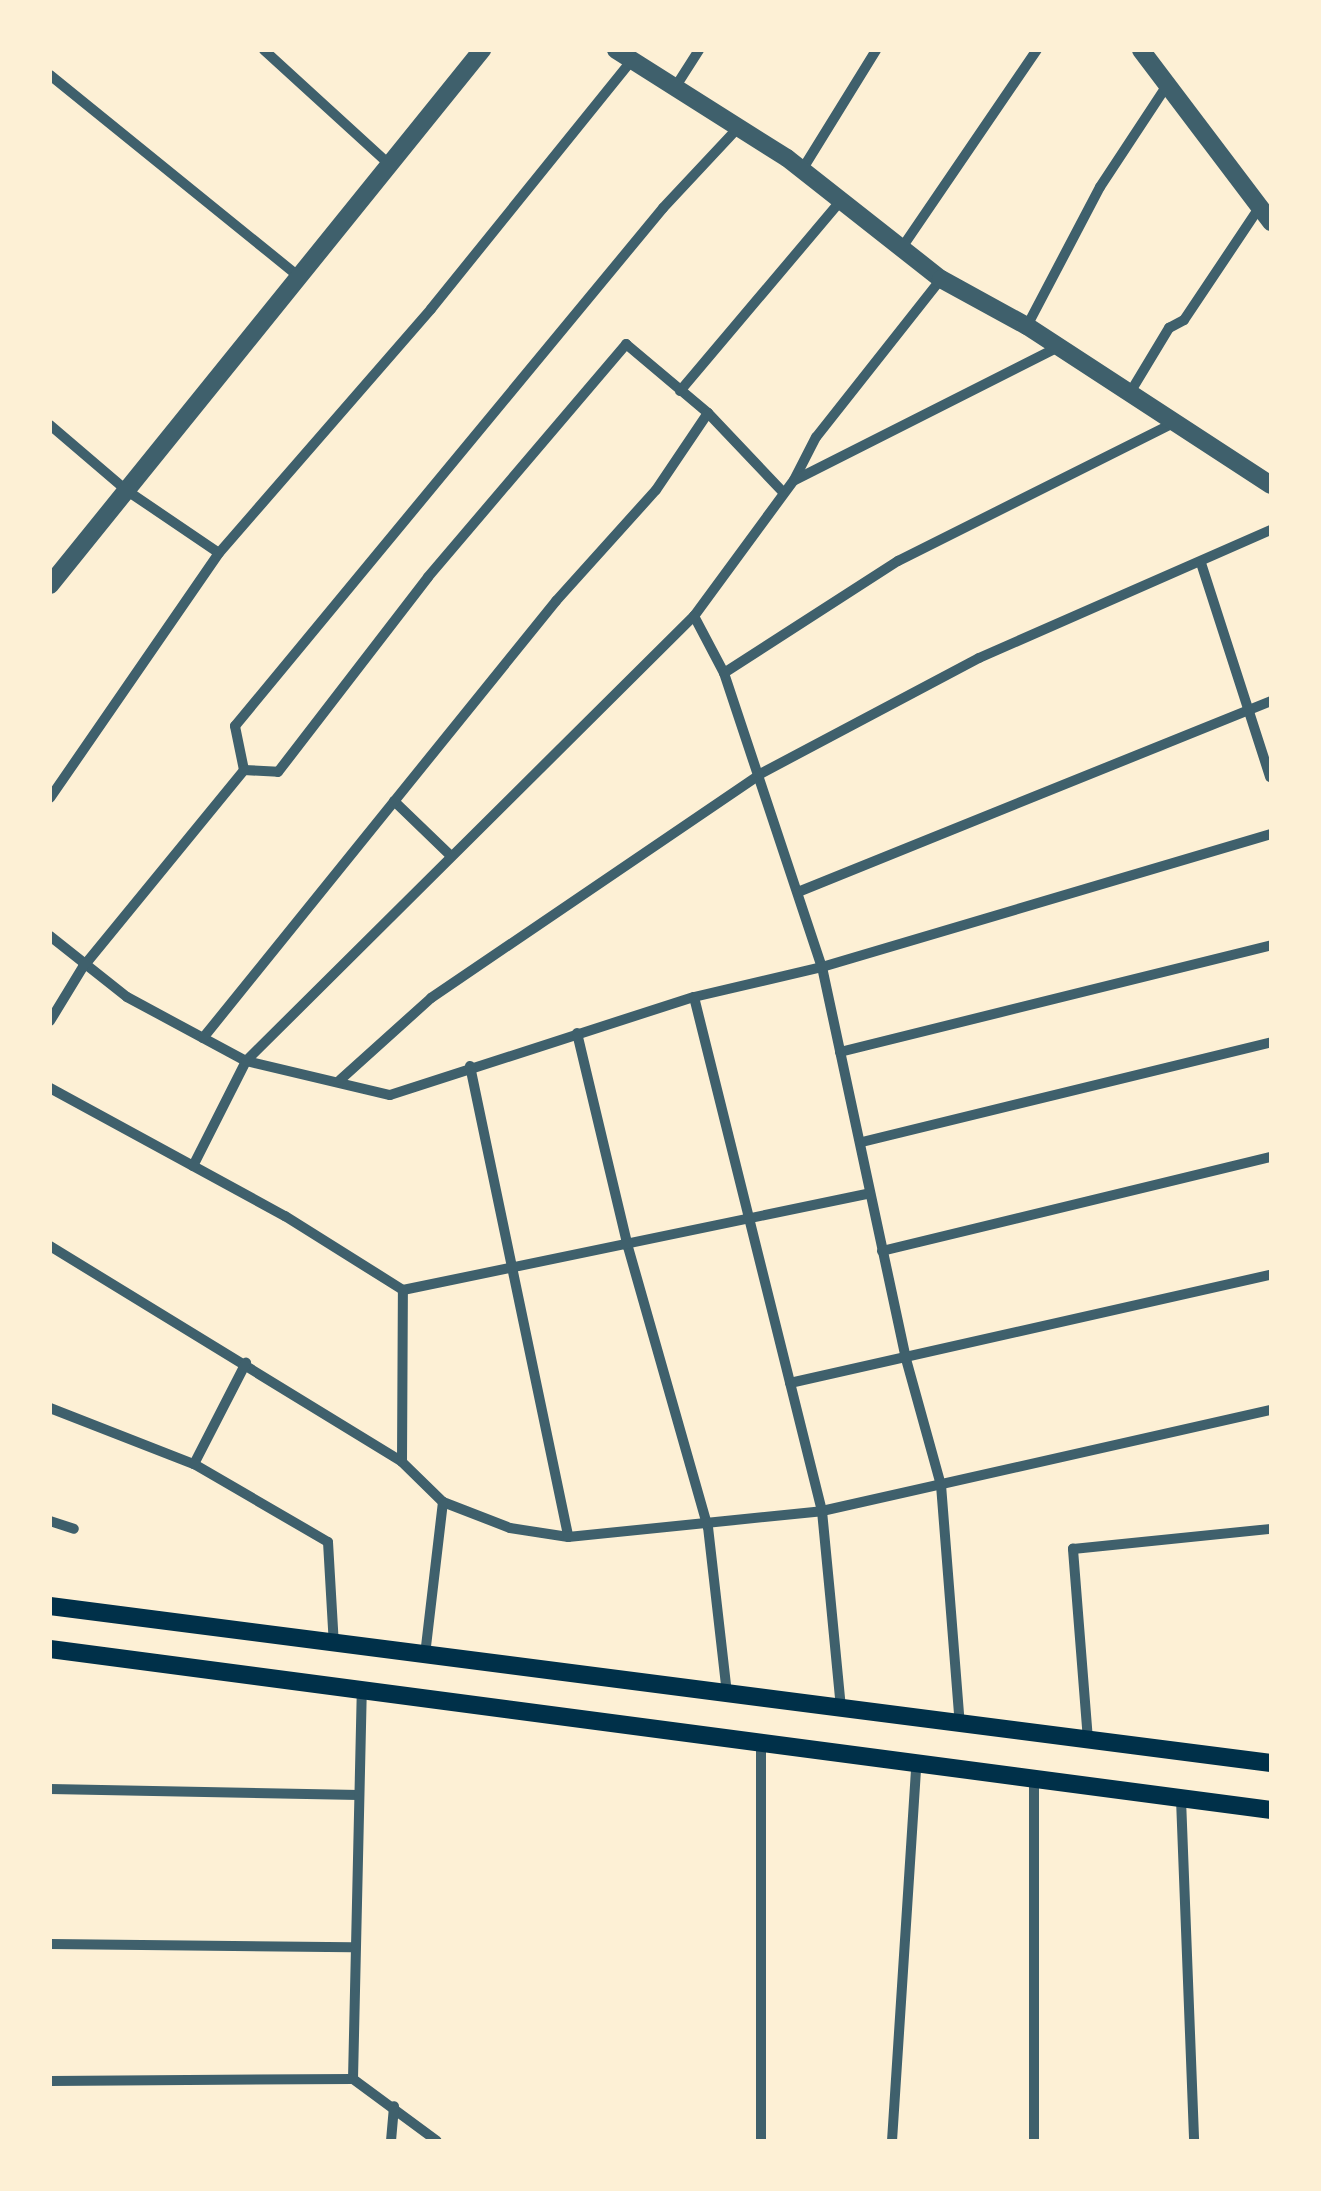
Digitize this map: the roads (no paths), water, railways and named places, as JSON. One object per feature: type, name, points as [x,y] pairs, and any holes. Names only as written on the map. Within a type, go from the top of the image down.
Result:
[{"type":"main road","points":[[50,1606],[728,1697],[1271,1763]]},
{"type":"main road","points":[[50,1650],[1271,1810]]},
{"type":"street","points":[[264,50],[392,168]]},
{"type":"street","points":[[50,585],[392,168],[482,50]]},
{"type":"street","points":[[676,86],[699,50]]},
{"type":"street","points":[[802,170],[876,50]]},
{"type":"street","points":[[901,250],[1037,50]]},
{"type":"street","points":[[1131,392],[1168,328],[1184,320],[1265,215],[1141,50]]},
{"type":"street","points":[[50,798],[218,554],[431,310],[623,56],[676,86],[802,170],[940,279],[1027,326],[1271,485]]},
{"type":"street","points":[[50,75],[301,278]]},
{"type":"street","points":[[1027,326],[1100,187],[1169,83]]},
{"type":"street","points":[[50,1021],[83,967],[244,770],[236,726],[537,358],[737,130]]},
{"type":"street","points":[[680,391],[840,202]]},
{"type":"street","points":[[794,480],[816,437],[940,279]]},
{"type":"street","points":[[244,770],[278,772],[428,577],[626,344],[708,413],[782,490]]},
{"type":"street","points":[[193,1166],[246,1061],[694,616],[782,490],[794,480],[1058,346]]},
{"type":"street","points":[[202,1038],[394,801],[656,490],[708,413]]},
{"type":"street","points":[[724,673],[898,561],[1175,423]]},
{"type":"street","points":[[50,425],[126,490],[218,554]]},
{"type":"street","points":[[340,1080],[431,998],[760,774],[979,658],[1271,530]]},
{"type":"street","points":[[1200,563],[1245,712],[1270,778]]},
{"type":"street","points":[[694,616],[724,673],[822,967],[906,1358],[941,1484],[960,1726]]},
{"type":"street","points":[[798,892],[1271,701]]},
{"type":"street","points":[[394,801],[450,855]]},
{"type":"street","points":[[50,936],[83,967],[246,1061],[340,1080],[390,1095],[694,996],[822,967],[1271,834]]},
{"type":"street","points":[[840,1052],[1271,945]]},
{"type":"street","points":[[694,996],[822,1511],[841,1711]]},
{"type":"street","points":[[577,1033],[628,1247],[708,1528],[728,1697]]},
{"type":"street","points":[[862,1142],[1271,1042]]},
{"type":"street","points":[[470,1066],[568,1537]]},
{"type":"street","points":[[50,1088],[193,1166],[404,1290],[509,1263],[628,1247],[870,1193]]},
{"type":"street","points":[[882,1251],[1271,1157]]},
{"type":"street","points":[[50,1246],[402,1462],[443,1502],[510,1528],[568,1537],[708,1528],[822,1511],[1271,1410]]},
{"type":"street","points":[[790,1382],[1271,1274]]},
{"type":"street","points":[[402,1462],[404,1290]]},
{"type":"street","points":[[194,1464],[246,1363]]},
{"type":"street","points":[[50,1408],[194,1464],[328,1542],[334,1644]]},
{"type":"street","points":[[425,1657],[443,1502]]},
{"type":"street","points":[[50,1522],[74,1529]]},
{"type":"street","points":[[1088,1741],[1073,1550],[1271,1529]]},
{"type":"street","points":[[353,2079],[352,1946],[362,1691]]},
{"type":"street","points":[[761,1744],[761,2141]]},
{"type":"street","points":[[892,2141],[916,1764]]},
{"type":"street","points":[[1034,1780],[1034,2141]]},
{"type":"street","points":[[50,1788],[359,1795]]},
{"type":"street","points":[[1182,1799],[1194,2141]]},
{"type":"street","points":[[50,1944],[352,1946]]},
{"type":"street","points":[[50,2082],[353,2079],[437,2141]]},
{"type":"street","points":[[392,2141],[394,2106]]}]
